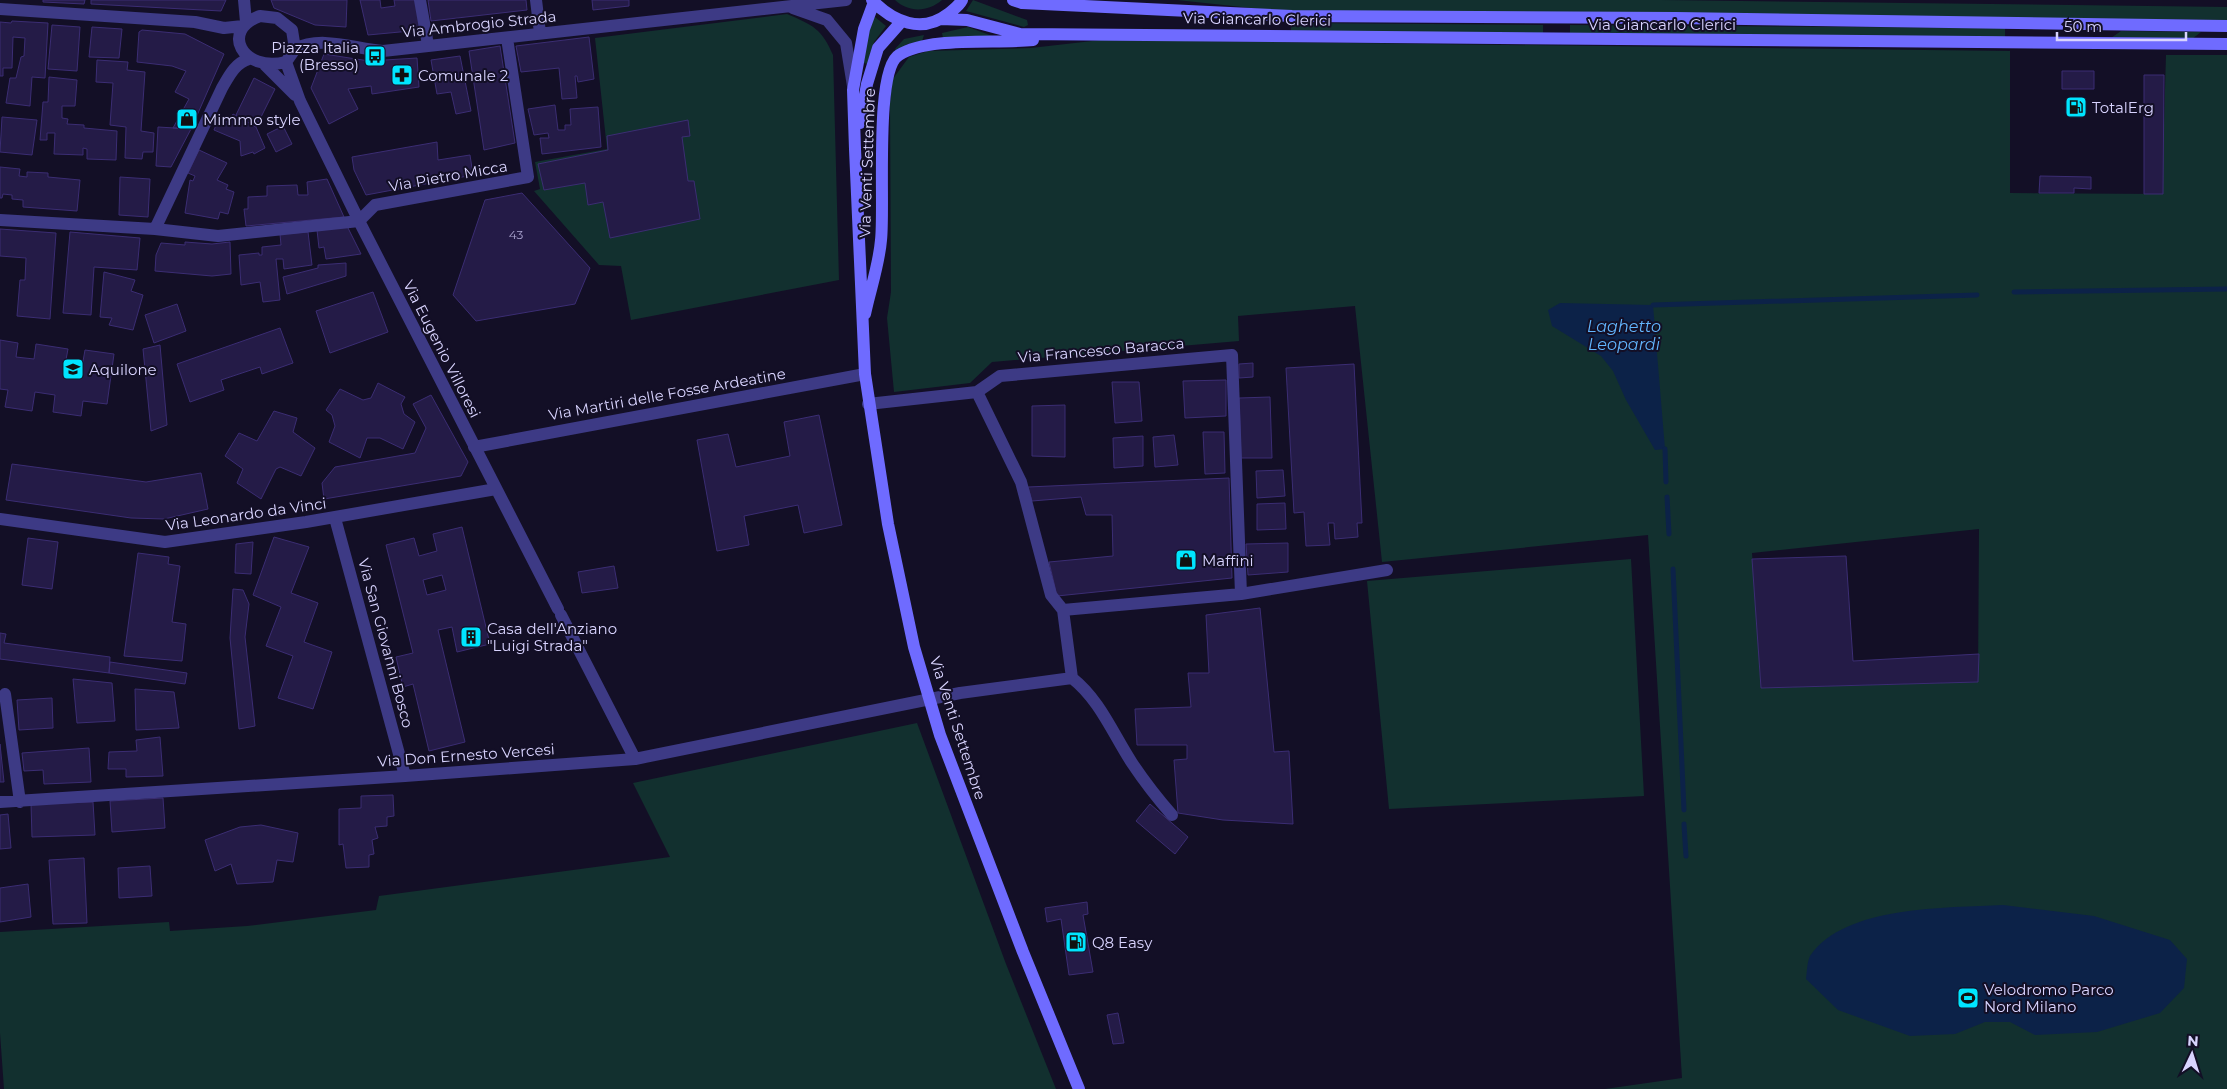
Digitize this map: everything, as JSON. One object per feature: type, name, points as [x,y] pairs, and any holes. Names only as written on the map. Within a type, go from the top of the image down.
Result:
[{"type":"street","points":[[244,0],[245,24],[239,41],[249,59]]},
{"type":"street","points":[[420,0],[428,45]]},
{"type":"street","points":[[536,0],[540,33]]},
{"type":"street","name":"Via Ambrogio Strada","points":[[295,49],[306,43],[324,42],[383,51],[846,0]]},
{"type":"street","points":[[873,1],[885,13],[900,22],[919,25],[941,19],[960,5],[962,0]]},
{"type":"street","name":"Via Giancarlo Clerici","points":[[1013,0],[1022,3],[1292,16],[1676,18],[2227,26]]},
{"type":"street","name":"Via Giancarlo Clerici","points":[[1068,0],[1085,6]]},
{"type":"street","name":"Via Venti Settembre","points":[[873,1],[864,30],[853,90],[861,331],[868,404],[888,524],[914,647],[928,701],[1023,952],[1079,1089]]},
{"type":"street","points":[[791,7],[827,20],[846,42],[853,90]]},
{"type":"street","points":[[0,9],[195,22],[224,28],[245,24],[260,16],[277,18],[292,30],[295,49],[286,62],[265,65],[249,59],[241,61],[232,71],[222,88],[155,229]]},
{"type":"street","name":"Via Giancarlo Clerici","points":[[941,19],[967,20],[1020,34],[1096,33],[1679,41],[2227,44]]},
{"type":"street","name":"Via Venti Settembre","points":[[855,149],[867,84],[878,48],[900,22]]},
{"type":"street","name":"Via Giancarlo Clerici","points":[[897,56],[931,44],[1009,43],[1096,33]]},
{"type":"street","name":"Via Pietro Micca","points":[[359,221],[376,205],[528,178],[508,38]]},
{"type":"street","name":"Via Venti Settembre","points":[[861,331],[881,240],[884,94],[890,63],[897,56]]},
{"type":"street","name":"Via Eugenio Villoresi","points":[[286,62],[300,101],[359,221],[635,759]]},
{"type":"street","name":"Via Eugenio Villoresi","points":[[265,65],[300,101]]},
{"type":"street","points":[[0,220],[155,229],[218,236],[359,221]]},
{"type":"street","name":"Via Francesco Baracca","points":[[868,404],[977,392],[1000,376],[1232,355],[1241,594]]},
{"type":"street","name":"Via Martiri delle Fosse Ardeatine","points":[[474,447],[865,374]]},
{"type":"street","points":[[977,392],[1021,482],[1051,595],[1063,610],[1072,678],[1082,685],[1106,716],[1132,763],[1172,815]]},
{"type":"street","name":"Via Leonardo da Vinci","points":[[0,519],[165,542],[335,518],[496,490]]},
{"type":"street","name":"Via San Giovanni Bosco","points":[[335,518],[405,776]]},
{"type":"street","points":[[1063,610],[1241,594],[1387,570]]},
{"type":"street","name":"Via Don Ernesto Vercesi","points":[[0,802],[635,759],[960,693],[1072,678]]},
{"type":"street","points":[[5,694],[20,802]]},
{"type":"green space","points":[[895,0],[942,0],[925,9],[912,9]]},
{"type":"green space","points":[[973,0],[1027,20],[1028,25],[1024,27],[966,11]]},
{"type":"green space","points":[[1177,0],[1662,0],[2227,7],[2227,20],[1289,12]]},
{"type":"green space","points":[[787,14],[804,21],[816,29],[825,39],[833,55],[839,280],[631,320],[621,266],[599,265],[534,191],[540,189],[535,162],[607,149],[595,38]]},
{"type":"green space","points":[[875,17],[886,26],[874,42],[867,64],[861,62],[871,22]]},
{"type":"green space","points":[[1302,23],[1543,25],[1543,33],[1291,31],[1291,26]]},
{"type":"green space","points":[[1570,25],[2005,28],[2005,37],[1570,34]]},
{"type":"green space","points":[[968,27],[995,37],[943,38],[942,33]]},
{"type":"green space","points":[[2121,31],[2201,32],[2192,39],[2111,38]]},
{"type":"green space","points":[[924,35],[922,41],[907,44],[897,52],[895,49],[904,39]]},
{"type":"green space","points":[[1101,40],[2010,51],[2010,193],[2162,194],[2166,55],[2227,55],[2227,1089],[1605,1089],[1682,1078],[1648,535],[1382,562],[1355,306],[1238,316],[1239,341],[992,362],[970,383],[894,392],[887,318],[891,292],[890,103],[892,80],[909,57],[928,51],[1031,48]],"holes":[[[1979,529],[1978,682],[1761,688],[1752,553]]]},
{"type":"green space","points":[[1631,559],[1644,796],[1389,809],[1367,581]]},
{"type":"green space","points":[[917,723],[1006,964],[1056,1089],[4,1089],[0,1033],[0,932],[169,922],[170,931],[247,926],[376,910],[379,896],[670,857],[633,783]]},
{"type":"water","name":"Laghetto Leopardi","points":[[1560,303],[1653,305],[1665,449],[1655,450],[1626,400],[1613,371],[1601,356],[1552,326],[1548,310]]},
{"type":"water","points":[[2003,905],[2094,916],[2170,940],[2187,959],[2184,988],[2160,1013],[2097,1032],[2035,1035],[2010,1022],[1985,1022],[1955,1034],[1910,1036],[1838,1010],[1806,979],[1810,956],[1826,939],[1847,927],[1872,918],[1899,912]]},
{"type":"building","points":[[43,0],[85,0],[84,4],[43,2]]},
{"type":"building","points":[[91,0],[226,0],[221,11],[91,4]]},
{"type":"building","points":[[271,0],[347,0],[346,27],[315,25],[274,8]]},
{"type":"building","points":[[360,0],[380,0],[381,8],[395,6],[394,0],[416,0],[421,30],[368,35]]},
{"type":"building","points":[[428,0],[526,0],[527,10],[431,21]]},
{"type":"building","points":[[592,0],[629,0],[629,6],[593,10]]},
{"type":"building","points":[[12,21],[48,23],[45,78],[32,77],[30,106],[6,103],[10,78],[16,78],[21,57],[24,56],[25,38],[13,37],[12,68],[3,68],[3,76],[0,76],[0,22],[11,23]]},
{"type":"building","points":[[52,25],[80,27],[77,71],[48,69]]},
{"type":"building","points":[[92,27],[122,29],[119,58],[89,57]]},
{"type":"building","points":[[142,30],[185,34],[224,54],[191,129],[173,128],[189,99],[175,92],[186,71],[172,66],[137,62],[139,32]]},
{"type":"building","points":[[589,37],[594,79],[578,82],[577,76],[575,76],[577,98],[562,99],[559,68],[521,72],[516,46]]},
{"type":"building","points":[[500,46],[515,143],[484,150],[469,51]]},
{"type":"building","points":[[324,54],[369,61],[417,58],[419,87],[372,94],[371,86],[348,89],[358,109],[329,124],[311,88]]},
{"type":"building","points":[[460,56],[471,111],[456,114],[451,92],[437,94],[431,60]]},
{"type":"building","points":[[97,60],[128,62],[127,70],[145,72],[141,131],[154,133],[153,152],[143,152],[142,159],[125,158],[126,127],[110,125],[113,83],[96,82]]},
{"type":"building","points":[[2062,71],[2094,71],[2094,89],[2062,89]]},
{"type":"building","points":[[2144,75],[2164,75],[2163,194],[2144,194]]},
{"type":"building","points":[[49,77],[77,80],[75,106],[62,106],[62,118],[68,119],[67,124],[84,125],[84,128],[117,131],[116,160],[87,159],[87,149],[83,148],[83,155],[54,154],[55,133],[47,133],[47,140],[40,140],[43,102],[48,102]]},
{"type":"building","points":[[254,78],[275,89],[256,127],[236,115]]},
{"type":"building","points":[[555,105],[558,130],[565,130],[565,125],[571,125],[570,109],[598,107],[601,147],[542,154],[540,138],[549,138],[548,133],[534,135],[528,109]]},
{"type":"building","points":[[233,114],[256,127],[265,148],[254,154],[253,152],[241,156],[240,141],[214,130],[219,118],[229,123]]},
{"type":"building","points":[[2,117],[37,120],[32,155],[0,152]]},
{"type":"building","points":[[688,120],[690,136],[682,137],[688,181],[694,181],[700,219],[610,238],[603,202],[588,205],[585,183],[544,190],[538,164],[608,150],[607,136]]},
{"type":"building","points":[[283,126],[292,144],[276,152],[267,134]]},
{"type":"building","points":[[158,127],[191,129],[171,167],[156,166]]},
{"type":"building","points":[[437,142],[438,160],[470,155],[473,175],[366,195],[354,170],[352,157]]},
{"type":"building","points":[[199,150],[227,163],[217,180],[228,185],[226,189],[234,192],[228,214],[220,212],[218,219],[185,213],[190,180],[193,181],[195,176],[188,173]]},
{"type":"building","points":[[0,167],[20,169],[19,176],[27,177],[27,172],[48,173],[48,177],[80,180],[77,211],[23,207],[23,200],[12,199],[12,195],[3,194],[2,198],[0,198]]},
{"type":"building","points":[[2040,176],[2091,177],[2091,189],[2074,188],[2074,193],[2039,193]]},
{"type":"building","points":[[120,177],[150,179],[148,217],[119,215]]},
{"type":"building","points":[[327,179],[344,217],[246,226],[244,209],[248,209],[248,197],[267,196],[267,186],[297,185],[298,195],[308,195],[307,182]]},
{"type":"building","points":[[522,193],[590,268],[575,304],[476,321],[453,295],[485,200]]},
{"type":"building","points":[[347,226],[361,254],[326,259],[324,247],[319,248],[317,230]]},
{"type":"building","points":[[0,229],[56,233],[50,319],[17,316],[20,280],[25,280],[26,258],[0,256]]},
{"type":"building","points":[[70,232],[140,238],[137,270],[94,267],[91,315],[63,313]]},
{"type":"building","points":[[308,232],[312,265],[284,269],[283,259],[276,259],[280,300],[263,302],[260,282],[241,285],[239,255],[259,253],[259,255],[262,255],[262,247],[281,245],[280,234]]},
{"type":"building","points":[[185,242],[212,244],[230,242],[231,274],[212,276],[155,271],[156,255],[161,243],[185,245]]},
{"type":"building","points":[[346,263],[346,276],[287,294],[283,277],[318,268],[318,265]]},
{"type":"building","points":[[104,272],[135,280],[131,291],[143,295],[133,330],[109,325],[112,318],[100,317]]},
{"type":"building","points":[[373,292],[388,332],[330,353],[316,311]]},
{"type":"building","points":[[177,304],[186,331],[154,343],[145,315]]},
{"type":"building","points":[[280,328],[293,363],[262,374],[260,367],[221,380],[224,390],[190,402],[177,364]]},
{"type":"building","points":[[0,340],[18,343],[16,357],[34,359],[36,344],[68,349],[65,365],[82,367],[85,350],[114,354],[107,404],[83,401],[81,416],[53,412],[55,395],[35,392],[32,411],[5,407],[8,390],[0,389]]},
{"type":"building","points":[[160,345],[167,425],[151,431],[143,349]]},
{"type":"building","points":[[1253,363],[1253,377],[1239,378],[1239,364]]},
{"type":"building","points":[[1354,364],[1362,523],[1357,523],[1358,537],[1335,539],[1334,523],[1328,523],[1330,545],[1306,546],[1304,512],[1294,513],[1286,368]]},
{"type":"building","points":[[1226,380],[1226,416],[1185,418],[1183,381]]},
{"type":"building","points":[[1112,382],[1139,382],[1142,421],[1115,423]]},
{"type":"building","points":[[378,383],[405,397],[401,404],[404,414],[415,422],[403,449],[380,438],[367,438],[360,458],[329,442],[335,426],[332,415],[326,410],[340,389],[363,400],[371,398]]},
{"type":"building","points":[[431,395],[468,462],[461,476],[324,499],[322,483],[335,467],[415,453],[426,428],[413,404]]},
{"type":"building","points":[[1270,397],[1272,458],[1241,458],[1239,398]]},
{"type":"building","points":[[1065,405],[1065,457],[1032,456],[1032,406]]},
{"type":"building","points":[[274,411],[297,418],[293,432],[315,448],[301,476],[280,467],[276,469],[261,499],[237,483],[243,469],[225,456],[239,433],[257,441]]},
{"type":"building","points":[[819,415],[842,525],[804,533],[798,505],[744,516],[749,545],[717,551],[697,440],[728,434],[736,467],[790,456],[784,422]]},
{"type":"building","points":[[1203,432],[1224,432],[1225,473],[1205,474]]},
{"type":"building","points":[[1174,435],[1178,465],[1155,467],[1153,437]]},
{"type":"building","points":[[1143,436],[1143,466],[1114,468],[1113,438]]},
{"type":"building","points":[[12,464],[146,482],[201,473],[208,509],[164,519],[131,518],[6,500]]},
{"type":"building","points":[[1283,470],[1285,496],[1257,498],[1256,471]]},
{"type":"building","points":[[1229,478],[1232,578],[1057,596],[1049,562],[1113,556],[1112,515],[1086,515],[1081,497],[1032,501],[1028,487]]},
{"type":"building","points":[[1285,503],[1286,529],[1257,530],[1257,504]]},
{"type":"building","name":"Casa dell'Anziano \"Luigi Strada\"","points":[[462,527],[490,644],[457,652],[452,627],[438,630],[465,742],[429,751],[413,684],[403,687],[396,657],[413,653],[386,545],[414,538],[419,556],[437,551],[433,534]],"holes":[[[442,575],[446,590],[427,595],[423,580]]]},
{"type":"building","points":[[274,537],[309,547],[291,593],[318,603],[304,642],[332,652],[313,709],[278,698],[293,656],[266,646],[281,607],[253,595]]},
{"type":"building","points":[[28,538],[58,542],[52,589],[22,585]]},
{"type":"building","points":[[253,542],[251,574],[235,573],[236,544]]},
{"type":"building","points":[[1288,543],[1288,572],[1248,575],[1246,544]]},
{"type":"building","points":[[138,553],[169,557],[168,564],[180,566],[172,622],[186,624],[182,661],[124,656]]},
{"type":"building","points":[[1846,556],[1853,661],[1979,654],[1978,682],[1761,688],[1752,559]]},
{"type":"building","points":[[614,566],[618,588],[582,593],[578,572]]},
{"type":"building","points":[[233,589],[243,590],[249,604],[245,637],[255,726],[239,729],[230,638]]},
{"type":"building","points":[[1260,608],[1274,752],[1289,751],[1293,824],[1223,820],[1178,813],[1174,760],[1187,759],[1187,745],[1137,745],[1135,709],[1191,707],[1188,673],[1209,673],[1206,615]]},
{"type":"building","points":[[0,633],[6,634],[4,643],[110,657],[109,673],[0,659]]},
{"type":"building","points":[[110,662],[187,673],[185,684],[109,673]]},
{"type":"building","points":[[73,679],[112,683],[115,721],[77,723]]},
{"type":"building","points":[[135,689],[174,692],[179,728],[136,730]]},
{"type":"building","points":[[52,698],[53,728],[19,730],[17,700]]},
{"type":"building","points":[[160,737],[163,776],[126,777],[126,769],[108,769],[109,752],[137,751],[136,740]]},
{"type":"building","points":[[0,744],[4,782],[0,782]]},
{"type":"building","points":[[89,748],[91,782],[44,784],[43,770],[24,771],[22,753]]},
{"type":"building","points":[[393,795],[394,816],[387,817],[387,826],[375,827],[378,838],[372,840],[374,854],[369,855],[369,867],[346,868],[343,844],[339,845],[339,809],[361,808],[361,796]]},
{"type":"building","points":[[163,798],[165,828],[112,832],[110,801]]},
{"type":"building","points":[[93,802],[95,835],[32,837],[31,804]]},
{"type":"building","points":[[1150,804],[1188,837],[1175,854],[1136,821]]},
{"type":"building","points":[[8,814],[11,848],[0,849],[0,815]]},
{"type":"building","points":[[261,825],[298,833],[293,862],[277,860],[273,882],[237,884],[231,864],[215,871],[205,840],[240,827]]},
{"type":"building","points":[[84,858],[87,923],[53,924],[49,860]]},
{"type":"building","points":[[150,866],[152,896],[119,898],[118,868]]},
{"type":"building","points":[[28,884],[31,917],[0,922],[0,888]]},
{"type":"building","points":[[1087,902],[1088,914],[1083,915],[1093,972],[1069,975],[1061,919],[1047,922],[1045,908]]},
{"type":"building","points":[[1118,1013],[1124,1043],[1113,1044],[1107,1015]]},
{"type":"waterway","points":[[2014,292],[2227,289]]},
{"type":"waterway","points":[[1653,305],[1977,295]]},
{"type":"waterway","points":[[1665,449],[1666,482]]},
{"type":"waterway","points":[[1667,497],[1669,534]]},
{"type":"waterway","points":[[1673,569],[1684,810]]},
{"type":"waterway","points":[[1684,824],[1686,856]]},
{"type":"place","name":"Piazza Italia (Bresso)","points":[[375,56]]},
{"type":"place","name":"Comunale 2","points":[[402,75]]},
{"type":"place","name":"TotalErg","points":[[2076,107]]},
{"type":"place","name":"Mimmo style","points":[[187,119]]},
{"type":"place","name":"Aquilone","points":[[73,369]]},
{"type":"place","name":"Maffini","points":[[1186,560]]},
{"type":"place","name":"Casa dell'Anziano \"Luigi Strada\"","points":[[471,637]]},
{"type":"place","name":"Q8 Easy","points":[[1076,942]]},
{"type":"place","name":"Velodromo Parco Nord Milano","points":[[1968,998]]}]
